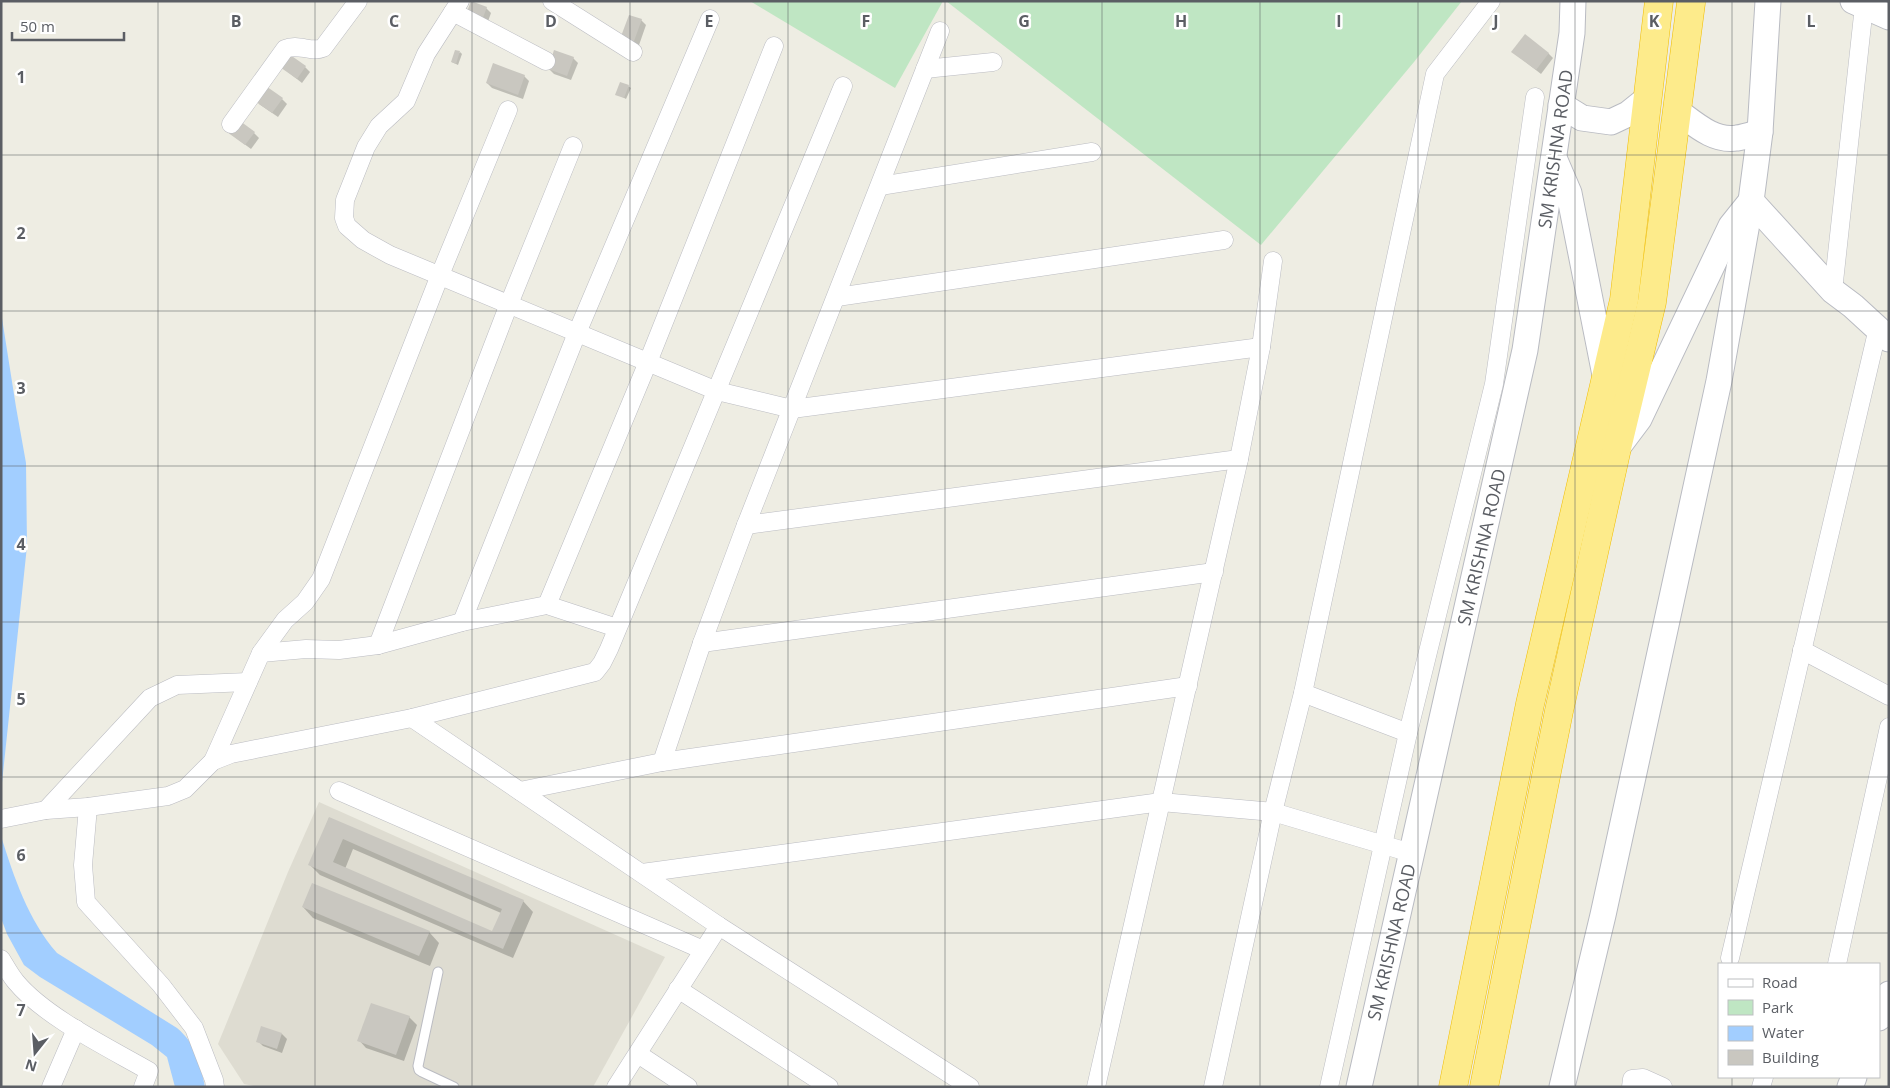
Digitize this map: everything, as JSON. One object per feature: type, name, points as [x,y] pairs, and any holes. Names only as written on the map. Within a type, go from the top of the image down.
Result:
[{"type":"highway","points":[[1453,1087],[1530,704],[1624,300],[1659,1],[1676,5],[1693,2],[1652,302],[1617,448],[1559,711],[1484,1087]]},
{"type":"street","points":[[232,124],[285,49],[295,46],[318,50],[323,48],[358,1]]},
{"type":"street","points":[[552,1],[633,52]]},
{"type":"street","points":[[1213,1087],[1273,812],[1303,693],[1435,74],[1491,1]]},
{"type":"street","name":"SM KRISHNA ROAD","points":[[1359,1087],[1525,350],[1572,33],[1573,1]]},
{"type":"street","points":[[1562,1087],[1603,915],[1719,380],[1751,200],[1760,132],[1768,1]]},
{"type":"street","points":[[1833,290],[1858,4],[1889,17]]},
{"type":"street","points":[[546,61],[456,7],[426,54],[406,101],[379,126],[366,147],[345,200],[344,218],[348,226],[363,240],[390,255],[717,391],[792,409],[1261,347]]},
{"type":"street","points":[[462,622],[577,333],[710,19]]},
{"type":"street","points":[[662,762],[702,643],[746,525],[940,31]]},
{"type":"street","points":[[547,604],[648,362],[774,46]]},
{"type":"street","points":[[925,69],[993,62]]},
{"type":"street","points":[[213,761],[231,754],[412,718],[595,672],[609,649],[843,86]]},
{"type":"street","points":[[1329,1087],[1408,733],[1494,384],[1535,97]]},
{"type":"street","points":[[1561,105],[1582,118],[1611,122],[1628,114],[1648,98]]},
{"type":"street","points":[[2,819],[46,810],[88,807],[168,796],[185,790],[213,761],[261,653],[285,620],[305,602],[322,578],[440,275],[508,110]]},
{"type":"street","points":[[1677,111],[1705,131],[1723,138],[1736,138],[1760,132]]},
{"type":"street","points":[[378,645],[509,304],[574,146]]},
{"type":"street","points":[[880,186],[1092,152]]},
{"type":"street","points":[[1554,158],[1568,193],[1606,380]]},
{"type":"street","points":[[1730,958],[1802,650],[1883,334],[1833,290],[1751,200]]},
{"type":"street","points":[[1617,448],[1639,419],[1732,226],[1751,200]]},
{"type":"street","points":[[837,297],[1224,240]]},
{"type":"street","points":[[1096,1087],[1239,459],[1261,347],[1273,262]]},
{"type":"street","points":[[746,525],[1239,459]]},
{"type":"street","points":[[702,643],[1214,572]]},
{"type":"street","points":[[261,653],[306,649],[339,650],[378,645],[462,622],[547,604],[617,628]]},
{"type":"street","points":[[1802,650],[1889,696]]},
{"type":"street","points":[[46,810],[150,698],[177,685],[248,682]]},
{"type":"street","points":[[520,791],[662,762],[1188,686]]},
{"type":"street","points":[[1303,693],[1408,733]]},
{"type":"street","points":[[412,718],[719,926],[970,1087]]},
{"type":"street","points":[[1837,963],[1889,727]]},
{"type":"street","points":[[339,791],[704,950]]},
{"type":"street","points":[[642,873],[1161,802],[1273,812],[1411,853]]},
{"type":"street","points":[[88,807],[83,865],[86,902],[161,985],[194,1028],[215,1087]]},
{"type":"street","points":[[616,1087],[719,926]]},
{"type":"street","points":[[1,959],[16,981],[34,1000],[76,1029],[149,1071],[143,1087]]},
{"type":"street","points":[[678,989],[829,1087]]},
{"type":"street","points":[[1880,1016],[1889,994]]},
{"type":"street","points":[[51,1087],[76,1029]]},
{"type":"street","points":[[638,1054],[688,1087]]},
{"type":"street","points":[[1630,1087],[1632,1079],[1643,1078],[1663,1087]]},
{"type":"lane","points":[[438,972],[418,1066],[422,1072],[454,1087]]},
{"type":"shaded area","points":[[319,802],[665,957],[593,1087],[258,1087],[244,1084],[218,1044],[288,872]]},
{"type":"green space","points":[[750,1],[943,1],[895,88]]},
{"type":"green space","points":[[946,1],[1462,1],[1414,62],[1261,245]]},
{"type":"water","points":[[1,312],[26,463],[27,546],[1,792]]},
{"type":"water","points":[[1,836],[23,898],[38,927],[57,953],[177,1028],[193,1047],[205,1087],[175,1087],[167,1057],[152,1045],[40,977],[24,965],[7,934],[1,918]]},
{"type":"building","points":[[471,1],[487,7],[481,23],[465,17]]},
{"type":"building","points":[[629,15],[642,19],[633,44],[620,39]]},
{"type":"building","points":[[1525,34],[1549,53],[1536,70],[1511,52]]},
{"type":"building","points":[[455,50],[460,51],[456,64],[451,62]]},
{"type":"building","points":[[554,50],[574,57],[567,76],[548,69]]},
{"type":"building","points":[[286,52],[306,66],[297,79],[277,65]]},
{"type":"building","points":[[493,63],[525,75],[518,95],[486,83]]},
{"type":"building","points":[[620,82],[629,85],[624,98],[615,95]]},
{"type":"building","points":[[263,84],[283,98],[272,113],[252,99]]},
{"type":"building","points":[[236,118],[255,132],[245,145],[227,132]]},
{"type":"building","points":[[329,817],[524,900],[503,949],[308,865]],"holes":[[[343,839],[502,909],[492,931],[333,862]]]},
{"type":"building","points":[[312,883],[430,931],[419,956],[302,907]]},
{"type":"building","points":[[371,1003],[410,1016],[396,1055],[357,1041]]},
{"type":"building","points":[[261,1026],[282,1033],[277,1049],[256,1042]]}]
